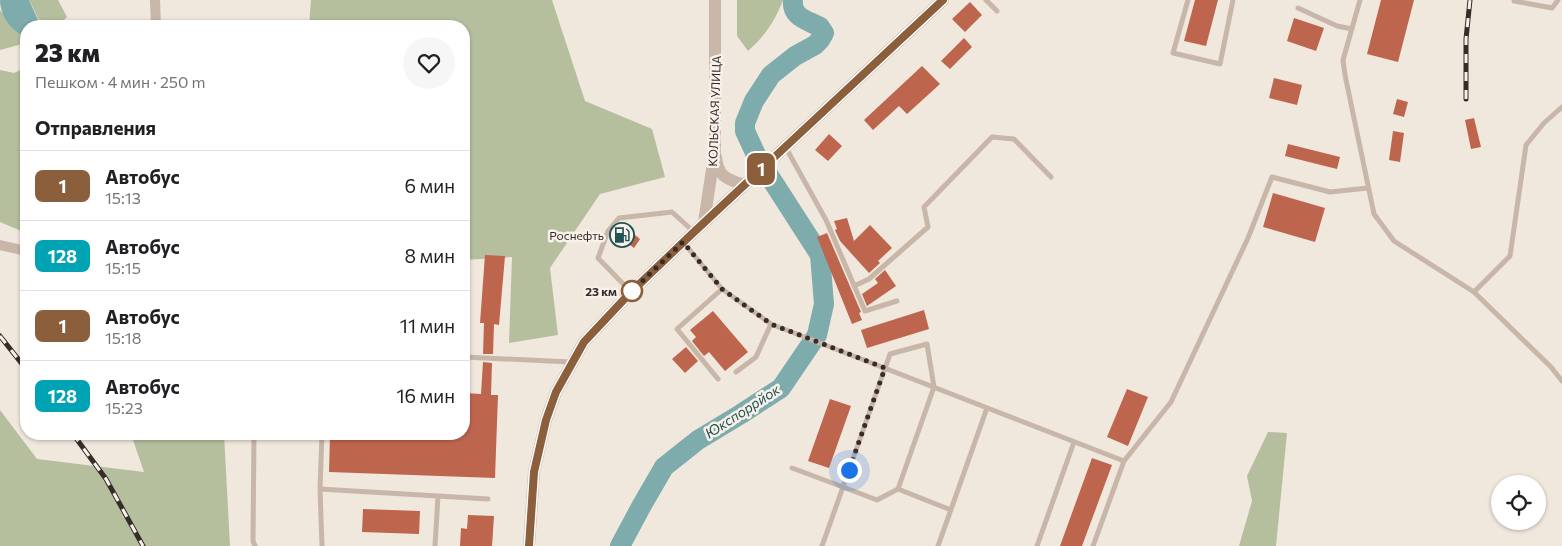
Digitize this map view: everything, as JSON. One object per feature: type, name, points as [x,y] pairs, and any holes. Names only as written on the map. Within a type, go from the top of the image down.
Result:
[{"type":"street","points":[[155,0],[156,20]]},
{"type":"street","name":"КОЛЬСКАЯ УЛИЦА","points":[[704,222],[715,150],[715,0]]},
{"type":"street","points":[[529,546],[534,472],[542,437],[556,392],[584,342],[631,292],[683,242],[943,0]]},
{"type":"street","points":[[715,150],[717,167],[722,175],[730,180],[748,181]]},
{"type":"street","points":[[0,244],[20,249]]},
{"type":"lane","points":[[986,0],[996,11]]},
{"type":"lane","points":[[1188,0],[1173,53],[1220,64],[1233,0]]},
{"type":"lane","points":[[1360,0],[1343,60],[1344,75],[1374,214],[1394,241],[1474,292],[1551,367],[1562,381]]},
{"type":"lane","points":[[1514,1],[1552,8],[1558,0]]},
{"type":"lane","points":[[1298,8],[1337,26],[1352,29]]},
{"type":"lane","points":[[1474,292],[1510,256],[1526,145],[1544,123],[1562,107]]},
{"type":"lane","points":[[854,286],[870,279],[928,227],[924,207],[992,137],[1014,139],[1051,177]]},
{"type":"lane","points":[[785,146],[826,220],[865,311],[897,301]]},
{"type":"lane","points":[[1093,546],[1124,461],[1171,402],[1248,238],[1272,177],[1330,192],[1368,188]]},
{"type":"lane","points":[[631,292],[598,258],[608,231],[619,218],[672,212],[694,232]]},
{"type":"lane","points":[[683,242],[722,289],[772,325],[1124,461]]},
{"type":"lane","points":[[718,379],[677,328],[722,289]]},
{"type":"lane","points":[[736,372],[756,357],[772,325]]},
{"type":"lane","points":[[792,468],[843,487],[877,500],[898,489],[934,387],[927,344],[890,354],[843,487],[822,546]]},
{"type":"lane","points":[[470,357],[572,362]]},
{"type":"lane","points":[[938,546],[987,408]]},
{"type":"lane","points":[[254,440],[253,541],[255,546]]},
{"type":"lane","points":[[322,440],[320,489],[322,546]]},
{"type":"lane","points":[[1037,546],[1074,442]]},
{"type":"lane","points":[[320,489],[488,499]]},
{"type":"lane","points":[[898,489],[951,510]]},
{"type":"lane","points":[[435,546],[438,496]]},
{"type":"green space","points":[[29,0],[58,0],[67,17],[64,20],[39,19]]},
{"type":"green space","points":[[311,0],[552,0],[585,101],[652,129],[665,177],[600,194],[550,268],[558,335],[509,343],[512,257],[470,260],[470,20],[309,20]]},
{"type":"green space","points":[[737,0],[783,0],[769,28],[748,51],[737,36]]},
{"type":"green space","points":[[0,10],[20,33],[20,45],[0,50]]},
{"type":"green space","points":[[0,70],[14,73],[20,70],[20,230],[0,222]]},
{"type":"green space","points":[[0,410],[20,436],[20,440],[23,440],[37,459],[144,472],[133,440],[224,440],[230,546],[0,546]]},
{"type":"green space","points":[[1268,432],[1287,433],[1276,546],[1239,546],[1252,501],[1247,476]]},
{"type":"water","points":[[0,0],[29,0],[38,20],[20,20],[20,34],[6,20]]},
{"type":"building","points":[[1195,0],[1218,0],[1206,46],[1184,41]]},
{"type":"building","points":[[1381,0],[1414,0],[1398,62],[1367,54]]},
{"type":"building","points":[[970,2],[982,15],[965,32],[952,19]]},
{"type":"building","points":[[1294,18],[1324,28],[1316,51],[1287,41]]},
{"type":"building","points":[[964,38],[972,47],[950,69],[941,61]]},
{"type":"building","points":[[922,66],[940,84],[907,114],[899,106],[873,130],[864,120]]},
{"type":"building","points":[[1274,78],[1302,85],[1297,105],[1269,98]]},
{"type":"building","points":[[1397,99],[1408,102],[1404,117],[1393,114]]},
{"type":"building","points":[[1474,118],[1481,147],[1471,149],[1465,120]]},
{"type":"building","points":[[1393,131],[1404,133],[1400,162],[1389,160]]},
{"type":"building","points":[[829,134],[842,146],[828,161],[815,150]]},
{"type":"building","points":[[1288,144],[1340,157],[1337,169],[1285,156]]},
{"type":"building","points":[[1273,193],[1325,208],[1315,242],[1263,227]]},
{"type":"building","points":[[847,218],[854,241],[870,225],[892,248],[878,261],[880,263],[869,273],[840,241],[835,230],[837,229],[834,221]]},
{"type":"building","points":[[625,227],[640,239],[634,248],[618,236]]},
{"type":"building","points":[[827,233],[861,312],[859,313],[862,320],[852,324],[817,237]]},
{"type":"building","points":[[485,255],[505,256],[499,325],[494,324],[493,354],[483,354],[484,323],[480,323]]},
{"type":"building","points":[[885,270],[896,286],[867,306],[862,294],[878,283],[875,279]]},
{"type":"building","points":[[924,310],[929,329],[867,348],[861,330]]},
{"type":"building","points":[[713,311],[748,352],[725,371],[709,352],[704,356],[692,341],[696,337],[690,330]]},
{"type":"building","points":[[686,347],[698,361],[685,373],[672,359]]},
{"type":"building","points":[[483,362],[492,363],[491,395],[498,395],[495,478],[329,472],[330,440],[470,440],[470,393],[481,394]]},
{"type":"building","points":[[1127,389],[1148,397],[1128,446],[1107,437]]},
{"type":"building","points":[[830,399],[851,406],[829,468],[808,461]]},
{"type":"building","points":[[1092,458],[1112,465],[1082,546],[1060,546]]},
{"type":"building","points":[[363,509],[420,511],[419,534],[362,532]]},
{"type":"building","points":[[468,515],[494,516],[492,546],[460,546],[461,528],[467,529]]},
{"type":"waterway","name":"Юкспоррйок","points":[[620,546],[664,467],[698,440],[781,388],[817,335],[824,304],[820,255],[757,157],[745,131],[745,123],[754,101],[771,75],[795,56],[815,45],[824,33],[820,27],[798,15],[793,6],[793,0]]},
{"type":"railway","points":[[1466,99],[1466,39],[1470,0]]},
{"type":"railway","points":[[0,336],[20,361]]},
{"type":"railway","points":[[77,440],[106,479],[143,546]]},
{"type":"bus line","name":"1","points":[[529,546],[534,472],[546,420],[556,392],[584,342],[631,292],[943,0]]},
{"type":"place","name":"Роснефть","points":[[622,235]]},
{"type":"place","name":"23 км","points":[[632,291]]},
{"type":"route","points":[[632,291],[683,242],[722,289],[771,324],[885,368],[849,470]]}]
